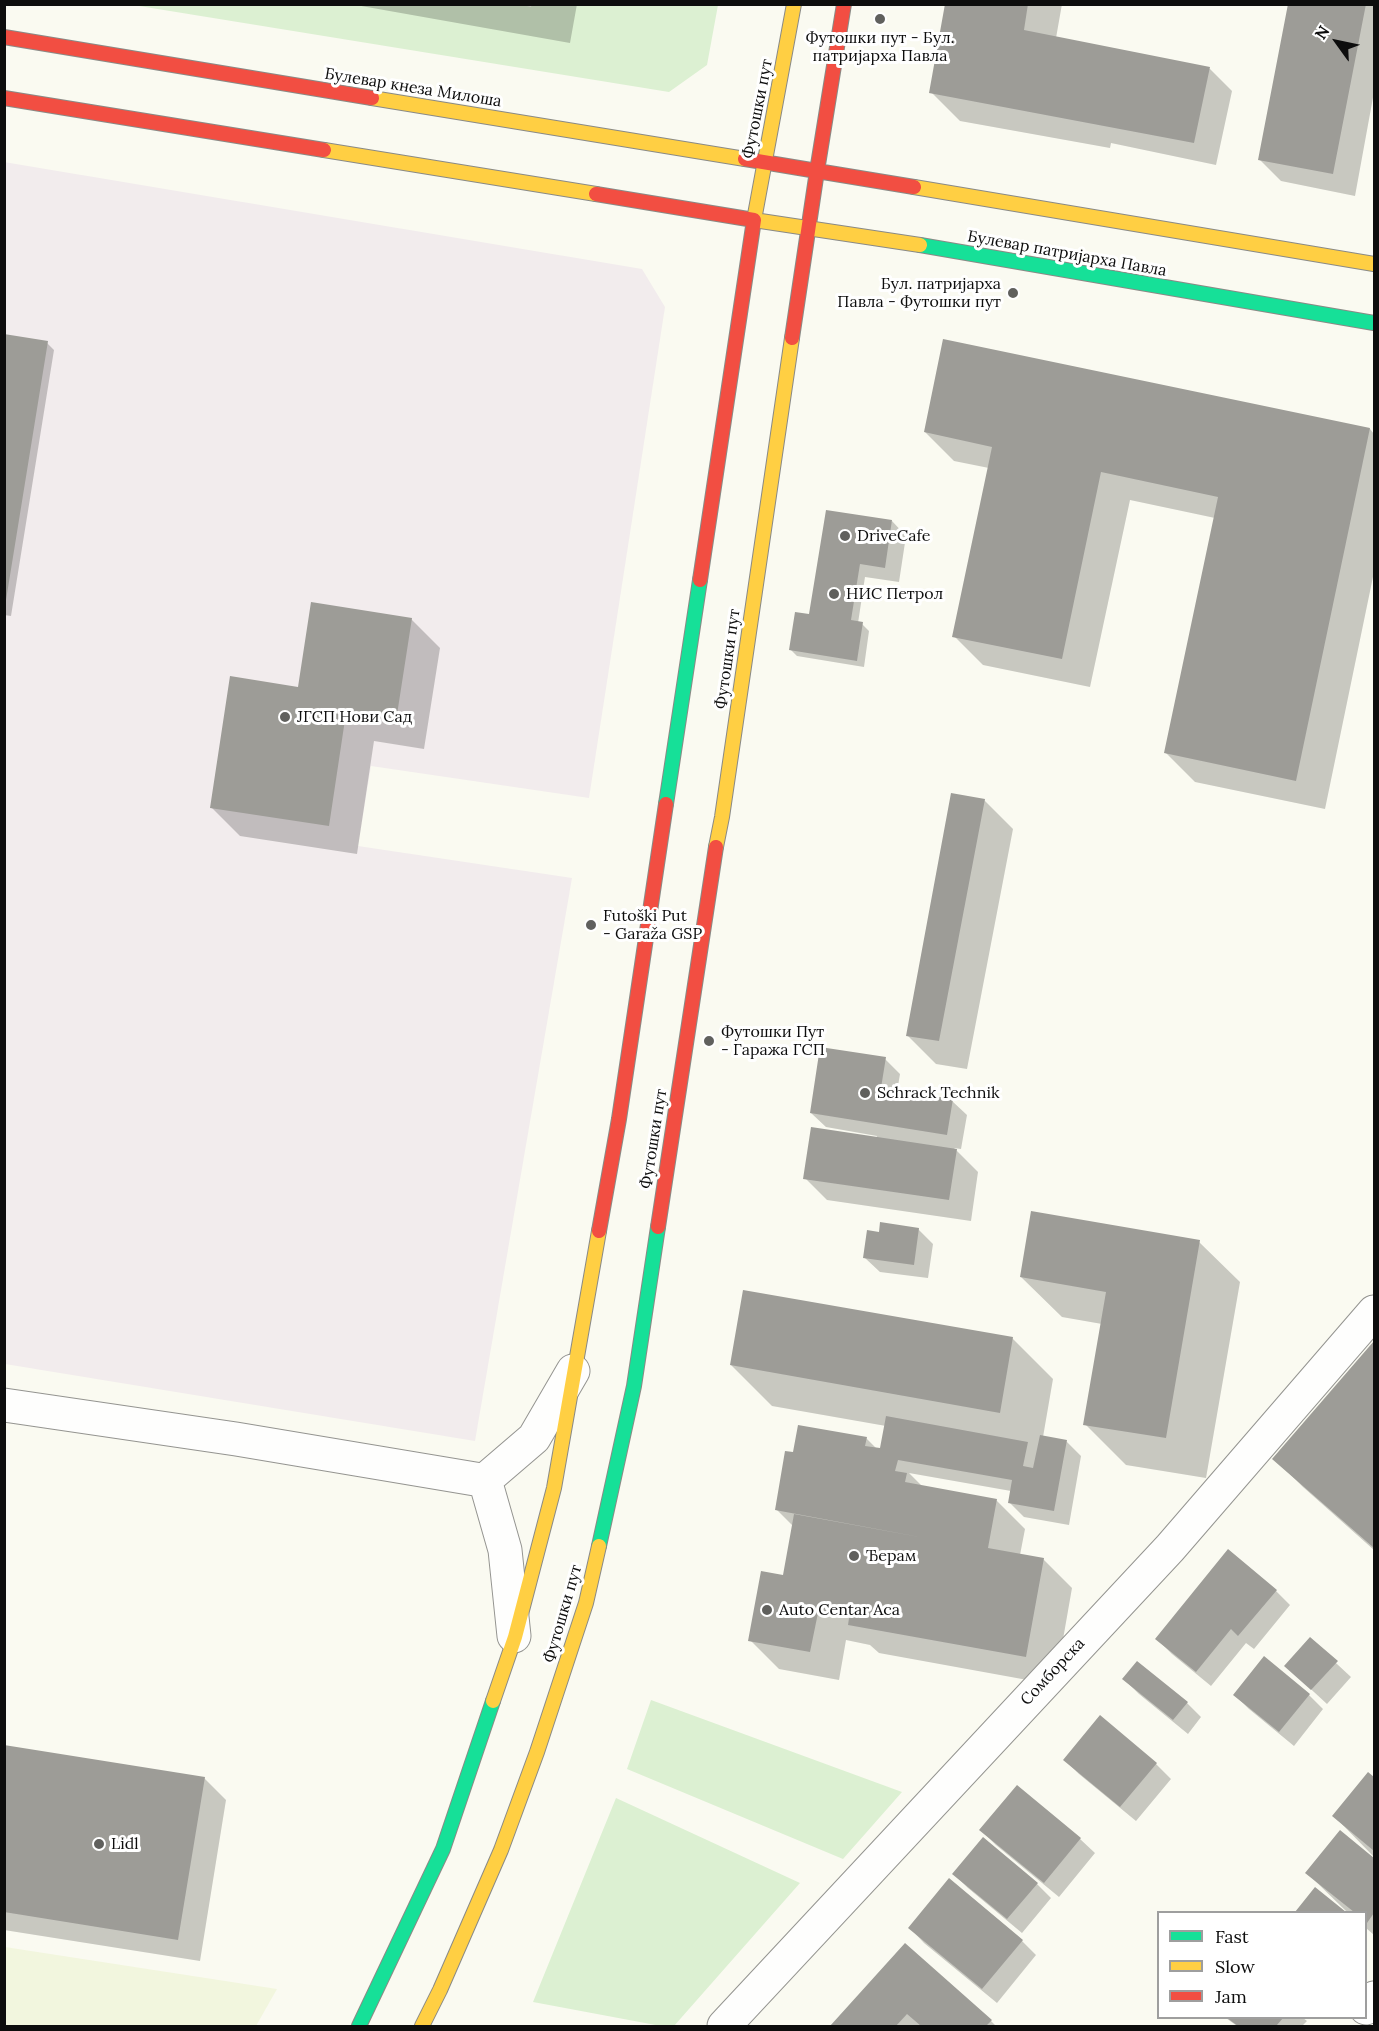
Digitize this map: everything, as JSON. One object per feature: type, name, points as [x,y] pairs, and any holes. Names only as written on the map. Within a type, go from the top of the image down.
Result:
[{"type":"main road","name":"Футошки пут","points":[[576,1366],[619,1119],[754,220],[794,4]]},
{"type":"main road","points":[[844,4],[817,171],[1373,256]]},
{"type":"main road","name":"Булевар кнеза Милоша","points":[[4,37],[817,171]]},
{"type":"main road","points":[[4,98],[754,220]]},
{"type":"main road","name":"Футошки пут","points":[[422,2026],[501,1850],[537,1752],[586,1603],[634,1386],[713,861],[722,817],[817,171]]},
{"type":"main road","name":"Булевар патријарха Павла","points":[[754,220],[898,241],[1374,323]]},
{"type":"main road","points":[[359,2026],[443,1849],[515,1637],[554,1488],[576,1366]]},
{"type":"street","name":"Сомборска","points":[[724,2026],[1170,1548],[1374,1312]]},
{"type":"street","points":[[4,1405],[236,1439],[485,1480],[534,1438],[576,1366]]},
{"type":"street","points":[[485,1480],[505,1550],[515,1637]]},
{"type":"shaded area","points":[[4,162],[642,269],[665,307],[589,798],[371,766],[358,846],[572,878],[475,1441],[5,1364]]},
{"type":"green space","points":[[519,4],[531,7],[532,4],[718,5],[707,65],[669,92],[133,5]]},
{"type":"green space","points":[[651,1700],[902,1792],[843,1859],[627,1769]]},
{"type":"green space","points":[[616,1798],[800,1883],[674,2026],[661,2026],[533,2002]]},
{"type":"green space","points":[[5,1947],[277,1989],[256,2026],[5,2026]]},
{"type":"building","points":[[945,4],[1028,4],[1024,30],[1210,67],[1194,143],[929,93]]},
{"type":"building","points":[[1288,4],[1366,4],[1333,174],[1258,160]]},
{"type":"building","points":[[4,334],[48,341],[6,600],[4,600]]},
{"type":"building","points":[[943,339],[1370,428],[1296,781],[1164,753],[1218,497],[1101,472],[1062,659],[952,637],[992,447],[924,432]]},
{"type":"building","points":[[826,510],[892,520],[885,568],[860,564],[851,620],[863,622],[857,661],[789,650],[795,612],[809,614]]},
{"type":"building","name":"ЈГСП Нови Сад","points":[[311,602],[412,618],[396,721],[346,713],[329,826],[210,808],[230,676],[298,687]]},
{"type":"building","points":[[951,793],[985,799],[939,1041],[906,1036]]},
{"type":"building","name":"Schrack Technik","points":[[820,1047],[886,1057],[881,1088],[953,1099],[947,1135],[810,1113]]},
{"type":"building","points":[[811,1127],[957,1149],[949,1200],[803,1179]]},
{"type":"building","points":[[1031,1211],[1200,1240],[1166,1438],[1083,1425],[1106,1292],[1020,1277]]},
{"type":"building","points":[[880,1222],[919,1228],[914,1265],[863,1258],[867,1230],[879,1232]]},
{"type":"building","points":[[743,1290],[1013,1337],[1000,1413],[730,1365]]},
{"type":"building","points":[[1374,1341],[1374,1548],[1272,1459]]},
{"type":"building","points":[[886,1416],[1028,1442],[1023,1466],[1033,1468],[1040,1435],[1067,1440],[1054,1511],[1008,1503],[1012,1480],[898,1460],[895,1471],[907,1473],[905,1482],[997,1499],[988,1548],[1044,1558],[1026,1657],[848,1625],[849,1618],[818,1613],[810,1652],[748,1641],[761,1571],[783,1575],[794,1514],[925,1538],[775,1510],[785,1451],[793,1452],[798,1425],[867,1437],[865,1446],[880,1448]]},
{"type":"building","points":[[1228,1549],[1277,1590],[1238,1636],[1231,1629],[1196,1672],[1155,1639]]},
{"type":"building","points":[[1310,1637],[1338,1661],[1311,1690],[1284,1666]]},
{"type":"building","points":[[1264,1656],[1310,1694],[1279,1732],[1233,1695]]},
{"type":"building","points":[[1137,1661],[1188,1702],[1173,1720],[1122,1679]]},
{"type":"building","points":[[1100,1715],[1157,1763],[1120,1807],[1063,1760]]},
{"type":"building","name":"Lidl","points":[[4,1745],[205,1777],[178,1940],[4,1912]]},
{"type":"building","points":[[1368,1772],[1374,1777],[1374,1851],[1332,1816]]},
{"type":"building","points":[[1017,1785],[1081,1838],[1044,1883],[979,1830]]},
{"type":"building","points":[[1340,1830],[1374,1858],[1374,1913],[1367,1923],[1367,1911],[1353,1911],[1305,1873]]},
{"type":"building","points":[[983,1837],[1038,1883],[1007,1919],[952,1874]]},
{"type":"building","points":[[949,1878],[1023,1940],[982,1989],[908,1928]]},
{"type":"building","points":[[1315,1887],[1345,1911],[1296,1911]]},
{"type":"building","points":[[905,1943],[992,2020],[986,2026],[921,2026],[907,2014],[896,2026],[830,2026]]},
{"type":"building","points":[[1228,2019],[1282,2019],[1277,2025],[1279,2026],[1238,2026]]},
{"type":"traffic: fast","points":[[920,245],[1374,323]]},
{"type":"traffic: fast","points":[[666,804],[700,580]]},
{"type":"traffic: fast","points":[[599,1546],[634,1386],[658,1227]]},
{"type":"traffic: fast","points":[[359,2026],[443,1849],[493,1701]]},
{"type":"traffic: slow","points":[[794,4],[754,220],[920,245]]},
{"type":"traffic: slow","points":[[372,98],[745,159]]},
{"type":"traffic: slow","points":[[324,150],[596,194]]},
{"type":"traffic: slow","points":[[914,187],[1374,264]]},
{"type":"traffic: slow","points":[[716,847],[792,338]]},
{"type":"traffic: slow","points":[[493,1701],[515,1637],[554,1488],[599,1231]]},
{"type":"traffic: slow","points":[[422,2026],[501,1850],[537,1752],[586,1603],[599,1546]]},
{"type":"traffic: jam","points":[[844,4],[817,171],[914,187]]},
{"type":"traffic: jam","points":[[4,37],[372,98]]},
{"type":"traffic: jam","points":[[4,98],[324,150]]},
{"type":"traffic: jam","points":[[745,159],[817,171],[792,338]]},
{"type":"traffic: jam","points":[[596,194],[754,220],[700,580]]},
{"type":"traffic: jam","points":[[599,1231],[619,1119],[666,804]]},
{"type":"traffic: jam","points":[[658,1227],[716,847]]},
{"type":"place","name":"Футошки пут - Бул. патријарха Павла","points":[[880,19]]},
{"type":"place","name":"Бул. патријарха Павла - Футошки пут","points":[[1013,293]]},
{"type":"place","name":"DriveCafe","points":[[845,536]]},
{"type":"place","name":"НИС Петрол","points":[[834,594]]},
{"type":"place","name":"ЈГСП Нови Сад","points":[[285,717]]},
{"type":"place","name":"Futoški Put - Garaža GSP","points":[[591,925]]},
{"type":"place","name":"Футошки Пут - Гаража ГСП","points":[[709,1041]]},
{"type":"place","name":"Schrack Technik","points":[[865,1093]]},
{"type":"place","name":"Ђерам","points":[[854,1556]]},
{"type":"place","name":"Auto Centar Aca","points":[[767,1610]]},
{"type":"place","name":"Lidl","points":[[99,1844]]}]
